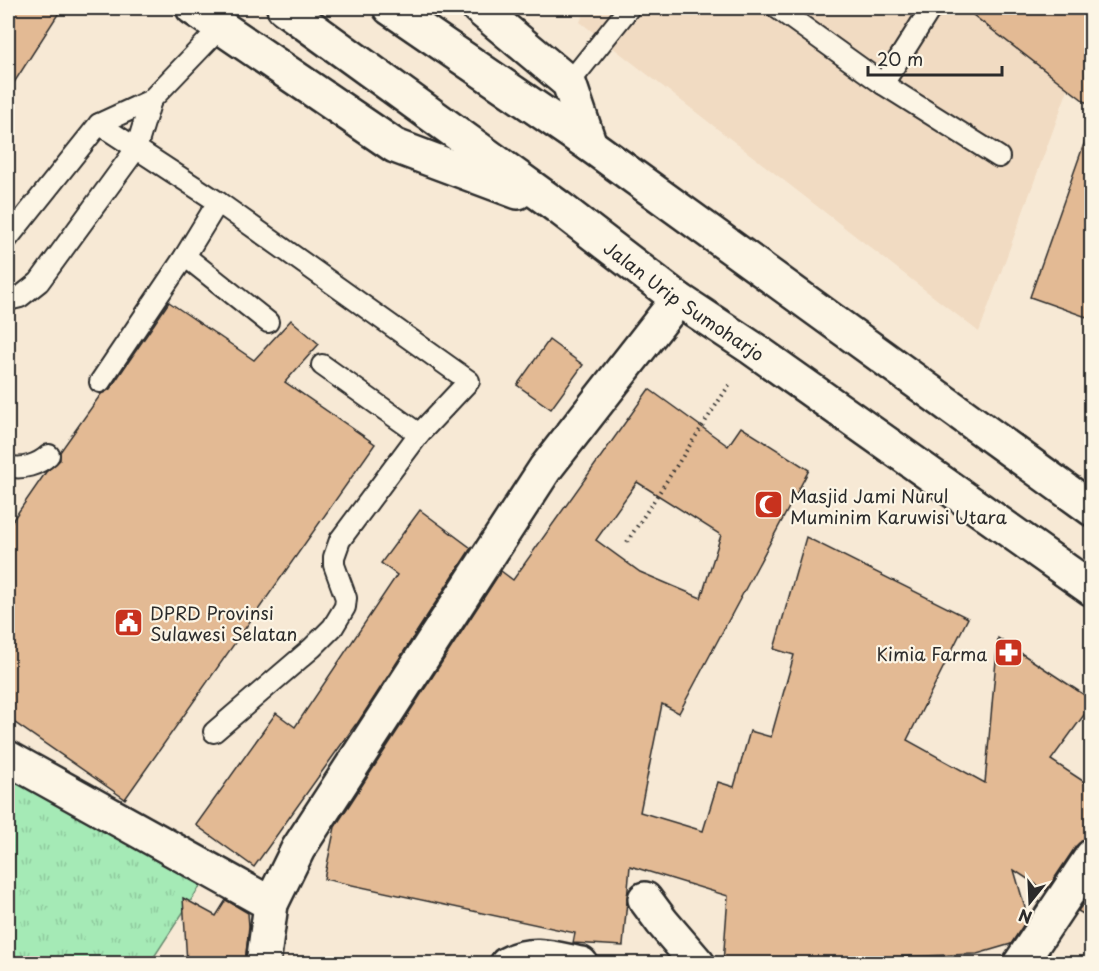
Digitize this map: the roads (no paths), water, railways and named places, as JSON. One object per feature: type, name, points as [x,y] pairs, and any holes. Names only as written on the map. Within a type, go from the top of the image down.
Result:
[{"type":"main road","points":[[192,8],[395,146],[557,206]]},
{"type":"main road","name":"Jalan Urip Sumoharjo","points":[[284,8],[557,206],[678,299],[752,348],[1092,589]]},
{"type":"main road","points":[[390,8],[590,145],[1092,509]]},
{"type":"main road","points":[[480,8],[569,83],[590,145]]},
{"type":"main road","points":[[263,963],[271,904],[298,849],[545,469],[678,299]]},
{"type":"main road","points":[[8,758],[271,904]]},
{"type":"main road","points":[[1020,963],[1092,856]]},
{"type":"main road","points":[[645,899],[698,963]]},
{"type":"main road","points":[[507,963],[518,957],[532,955],[581,963]]},
{"type":"lane","points":[[569,83],[629,8]]},
{"type":"lane","points":[[777,8],[883,84],[999,157]]},
{"type":"lane","points":[[883,84],[931,8]]},
{"type":"lane","points":[[8,238],[99,124],[151,100],[221,27]]},
{"type":"lane","points":[[8,300],[20,297],[39,282],[136,149],[151,100]]},
{"type":"lane","points":[[99,124],[218,202],[470,381],[419,434],[340,540],[334,557],[334,565],[346,598],[345,607],[333,627],[312,648],[214,732]]},
{"type":"lane","points":[[100,382],[185,256],[218,202]]},
{"type":"lane","points":[[185,256],[268,322]]},
{"type":"lane","points":[[322,364],[419,434]]},
{"type":"lane","points":[[8,466],[16,468],[40,463],[49,455]]},
{"type":"place","name":"Masjid Jami Nurul Muminim Karuwisi Utara","points":[[769,505]]},
{"type":"place","name":"DPRD Provinsi Sulawesi Selatan","points":[[129,622]]},
{"type":"place","name":"Kimia Farma","points":[[1008,653]]}]
